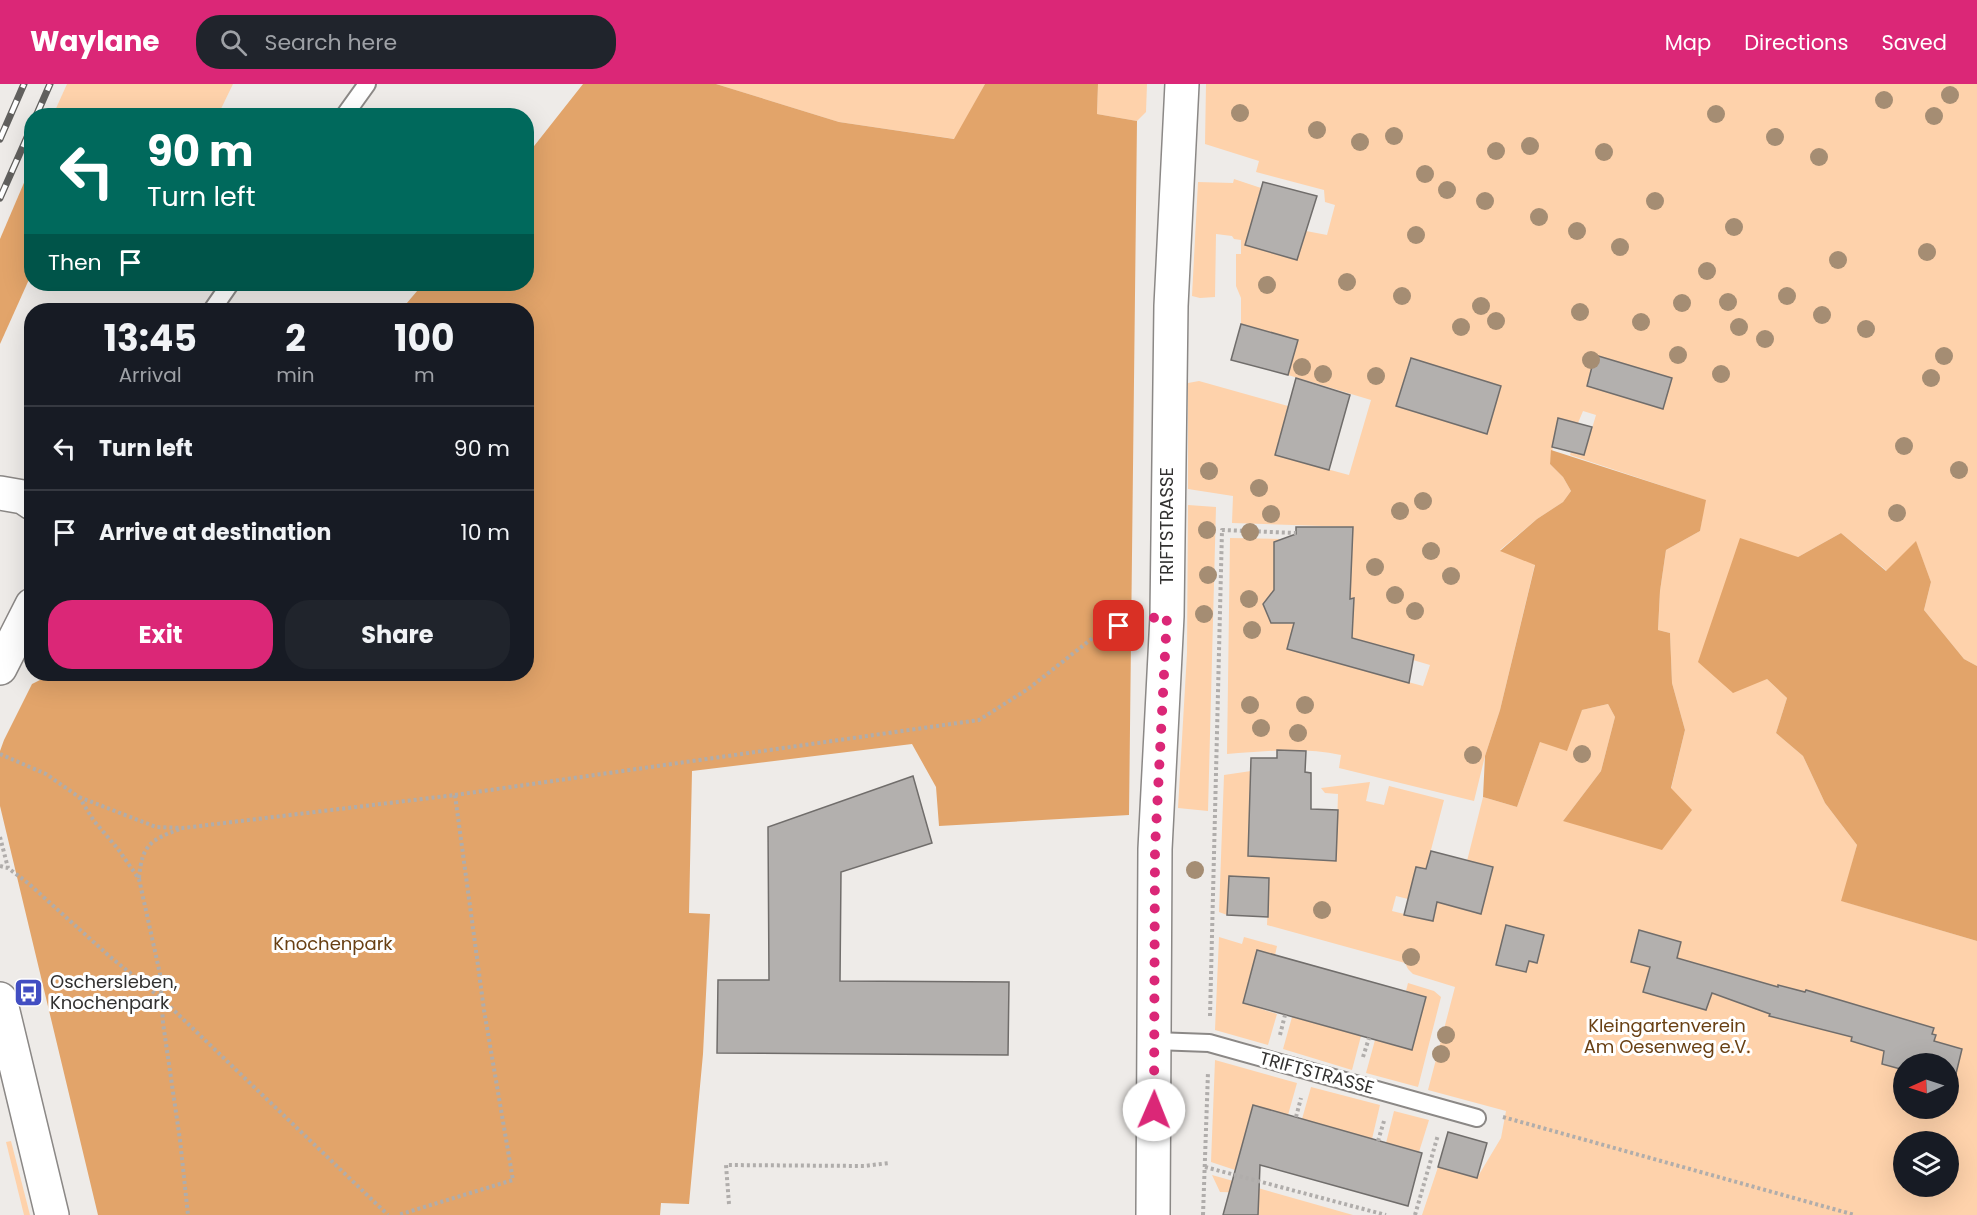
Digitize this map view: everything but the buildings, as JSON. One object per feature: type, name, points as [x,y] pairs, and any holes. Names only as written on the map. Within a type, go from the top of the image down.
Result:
[{"type":"street","name":"TRIFTSTRASSE","points":[[1153,1215],[1155,849],[1167,616],[1171,306],[1182,84]]},
{"type":"street","points":[[0,493],[24,498]]},
{"type":"street","points":[[0,668],[24,621]]},
{"type":"street","points":[[0,999],[52,1215]]},
{"type":"lane","points":[[350,108],[367,84]]},
{"type":"lane","name":"TRIFTSTRASSE","points":[[1155,1041],[1209,1043],[1477,1118]]},
{"type":"path","points":[[1203,1215],[1222,530],[1296,532]]},
{"type":"path","points":[[0,754],[46,774],[79,797],[156,827],[183,828],[455,795],[979,720],[1028,689],[1099,633],[1138,620],[1167,616]]},
{"type":"path","points":[[398,1215],[513,1180],[484,1010],[455,795]]},
{"type":"path","points":[[79,797],[94,821],[139,879]]},
{"type":"path","points":[[183,828],[158,837],[146,848],[141,859],[139,879],[160,974],[163,1023],[188,1215]]},
{"type":"path","points":[[0,837],[8,868]]},
{"type":"path","points":[[0,866],[8,868],[28,884],[108,956],[162,999],[388,1215]]},
{"type":"path","points":[[1415,1215],[1446,1109]]},
{"type":"path","points":[[1477,1118],[1496,1115],[1854,1215]]},
{"type":"path","points":[[729,1204],[726,1165],[864,1166],[889,1163]]},
{"type":"path","points":[[1204,1167],[1386,1215]]},
{"type":"green space","points":[[67,84],[233,84],[221,108],[56,108]]},
{"type":"green space","points":[[716,84],[985,84],[955,139],[839,122]]},
{"type":"green space","points":[[1098,84],[1147,84],[1146,112],[1137,121],[1097,114]]},
{"type":"green space","name":"Kleingartenverein Am Oesenweg e.V.","points":[[1206,84],[1977,84],[1977,666],[1964,659],[1924,610],[1931,582],[1916,542],[1887,571],[1841,533],[1798,557],[1767,679],[1787,698],[1776,733],[1803,756],[1825,803],[1857,845],[1842,901],[1977,941],[1977,1215],[1422,1215],[1438,1167],[1477,1178],[1501,1138],[1506,1111],[1428,1090],[1455,987],[1413,974],[1405,963],[1267,925],[1269,878],[1229,876],[1227,915],[1219,912],[1224,775],[1251,771],[1249,856],[1336,861],[1338,794],[1325,793],[1321,788],[1370,782],[1366,801],[1384,805],[1389,786],[1444,800],[1426,869],[1416,867],[1408,899],[1396,896],[1392,911],[1432,921],[1438,899],[1457,901],[1483,797],[1517,807],[1540,742],[1582,710],[1608,704],[1615,717],[1601,771],[1563,821],[1671,789],[1685,730],[1672,683],[1670,633],[1658,630],[1660,591],[1666,550],[1700,531],[1705,500],[1570,455],[1571,452],[1584,455],[1596,415],[1583,411],[1578,423],[1558,419],[1550,464],[1563,477],[1571,491],[1563,502],[1537,519],[1500,550],[1535,564],[1500,710],[1474,801],[1339,768],[1341,755],[1299,750],[1227,754],[1230,538],[1281,539],[1274,546],[1274,593],[1265,604],[1273,623],[1349,625],[1352,527],[1232,523],[1233,496],[1188,489],[1188,383],[1199,381],[1288,406],[1275,455],[1349,475],[1371,400],[1288,375],[1298,340],[1241,324],[1241,298],[1236,286],[1236,254],[1241,254],[1241,240],[1216,234],[1215,297],[1192,296],[1198,182],[1233,183],[1234,179],[1261,188],[1246,245],[1296,260],[1306,231],[1327,235],[1335,205],[1325,202],[1324,190],[1256,172],[1259,161],[1205,144]],"holes":[[[1410,359],[1501,386],[1487,434],[1396,406]],[[1347,637],[1413,654],[1413,660],[1430,665],[1423,686],[1308,655],[1311,641]]]},
{"type":"green space","points":[[1188,505],[1216,507],[1208,811],[1178,808],[1187,653]]},
{"type":"green space","points":[[1219,937],[1242,944],[1244,937],[1277,946],[1275,955],[1257,951],[1243,1003],[1277,1014],[1268,1045],[1215,1030]]},
{"type":"green space","points":[[1408,983],[1434,991],[1441,997],[1418,1087],[1366,1073],[1375,1040],[1412,1050],[1426,997],[1406,991]]},
{"type":"green space","points":[[1292,1017],[1361,1036],[1352,1070],[1283,1049]]},
{"type":"green space","points":[[1215,1060],[1297,1083],[1288,1115],[1253,1105],[1235,1170],[1211,1162]]},
{"type":"green space","points":[[1311,1087],[1380,1105],[1372,1139],[1302,1119]]},
{"type":"green space","points":[[1394,1111],[1429,1120],[1419,1152],[1386,1143]]},
{"type":"green space","points":[[11,1141],[30,1215],[24,1215],[6,1142]]},
{"type":"green space","points":[[1212,1175],[1353,1215],[1258,1215],[1259,1193],[1220,1192]]},
{"type":"shaded area","name":"Knochenpark","points":[[583,84],[716,84],[839,122],[954,139],[985,84],[1098,84],[1097,114],[1137,121],[1129,815],[939,826],[936,787],[912,744],[692,771],[689,913],[710,914],[703,1054],[689,1204],[661,1203],[660,1215],[98,1215],[0,806],[0,751],[4,740],[32,684],[38,681],[534,681],[534,303],[407,303],[417,291],[534,291],[534,146]]},
{"type":"shaded area","points":[[24,183],[24,291],[0,344],[0,239]]},
{"type":"shaded area","points":[[1551,450],[1706,500],[1700,531],[1666,550],[1660,591],[1658,630],[1670,633],[1672,683],[1685,730],[1671,788],[1692,810],[1662,850],[1563,821],[1601,771],[1615,717],[1608,704],[1582,710],[1567,751],[1540,742],[1517,807],[1483,797],[1485,756],[1500,710],[1535,565],[1500,551],[1537,519],[1563,502],[1571,491],[1563,477],[1550,464]]},
{"type":"shaded area","points":[[1841,533],[1886,571],[1916,541],[1931,582],[1924,610],[1964,659],[1977,666],[1977,941],[1841,901],[1857,845],[1825,803],[1803,756],[1776,733],[1787,698],[1767,679],[1733,693],[1698,662],[1740,538],[1798,557]]},
{"type":"railway","points":[[0,139],[24,84]]},
{"type":"railway","points":[[40,108],[50,84]]},
{"type":"railway","points":[[0,198],[24,144]]},
{"type":"place","name":"Oschersleben, Knochenpark","points":[[29,992]]},
{"type":"route","points":[[1119,626],[1138,620],[1167,616],[1155,849],[1154,1110]]}]
